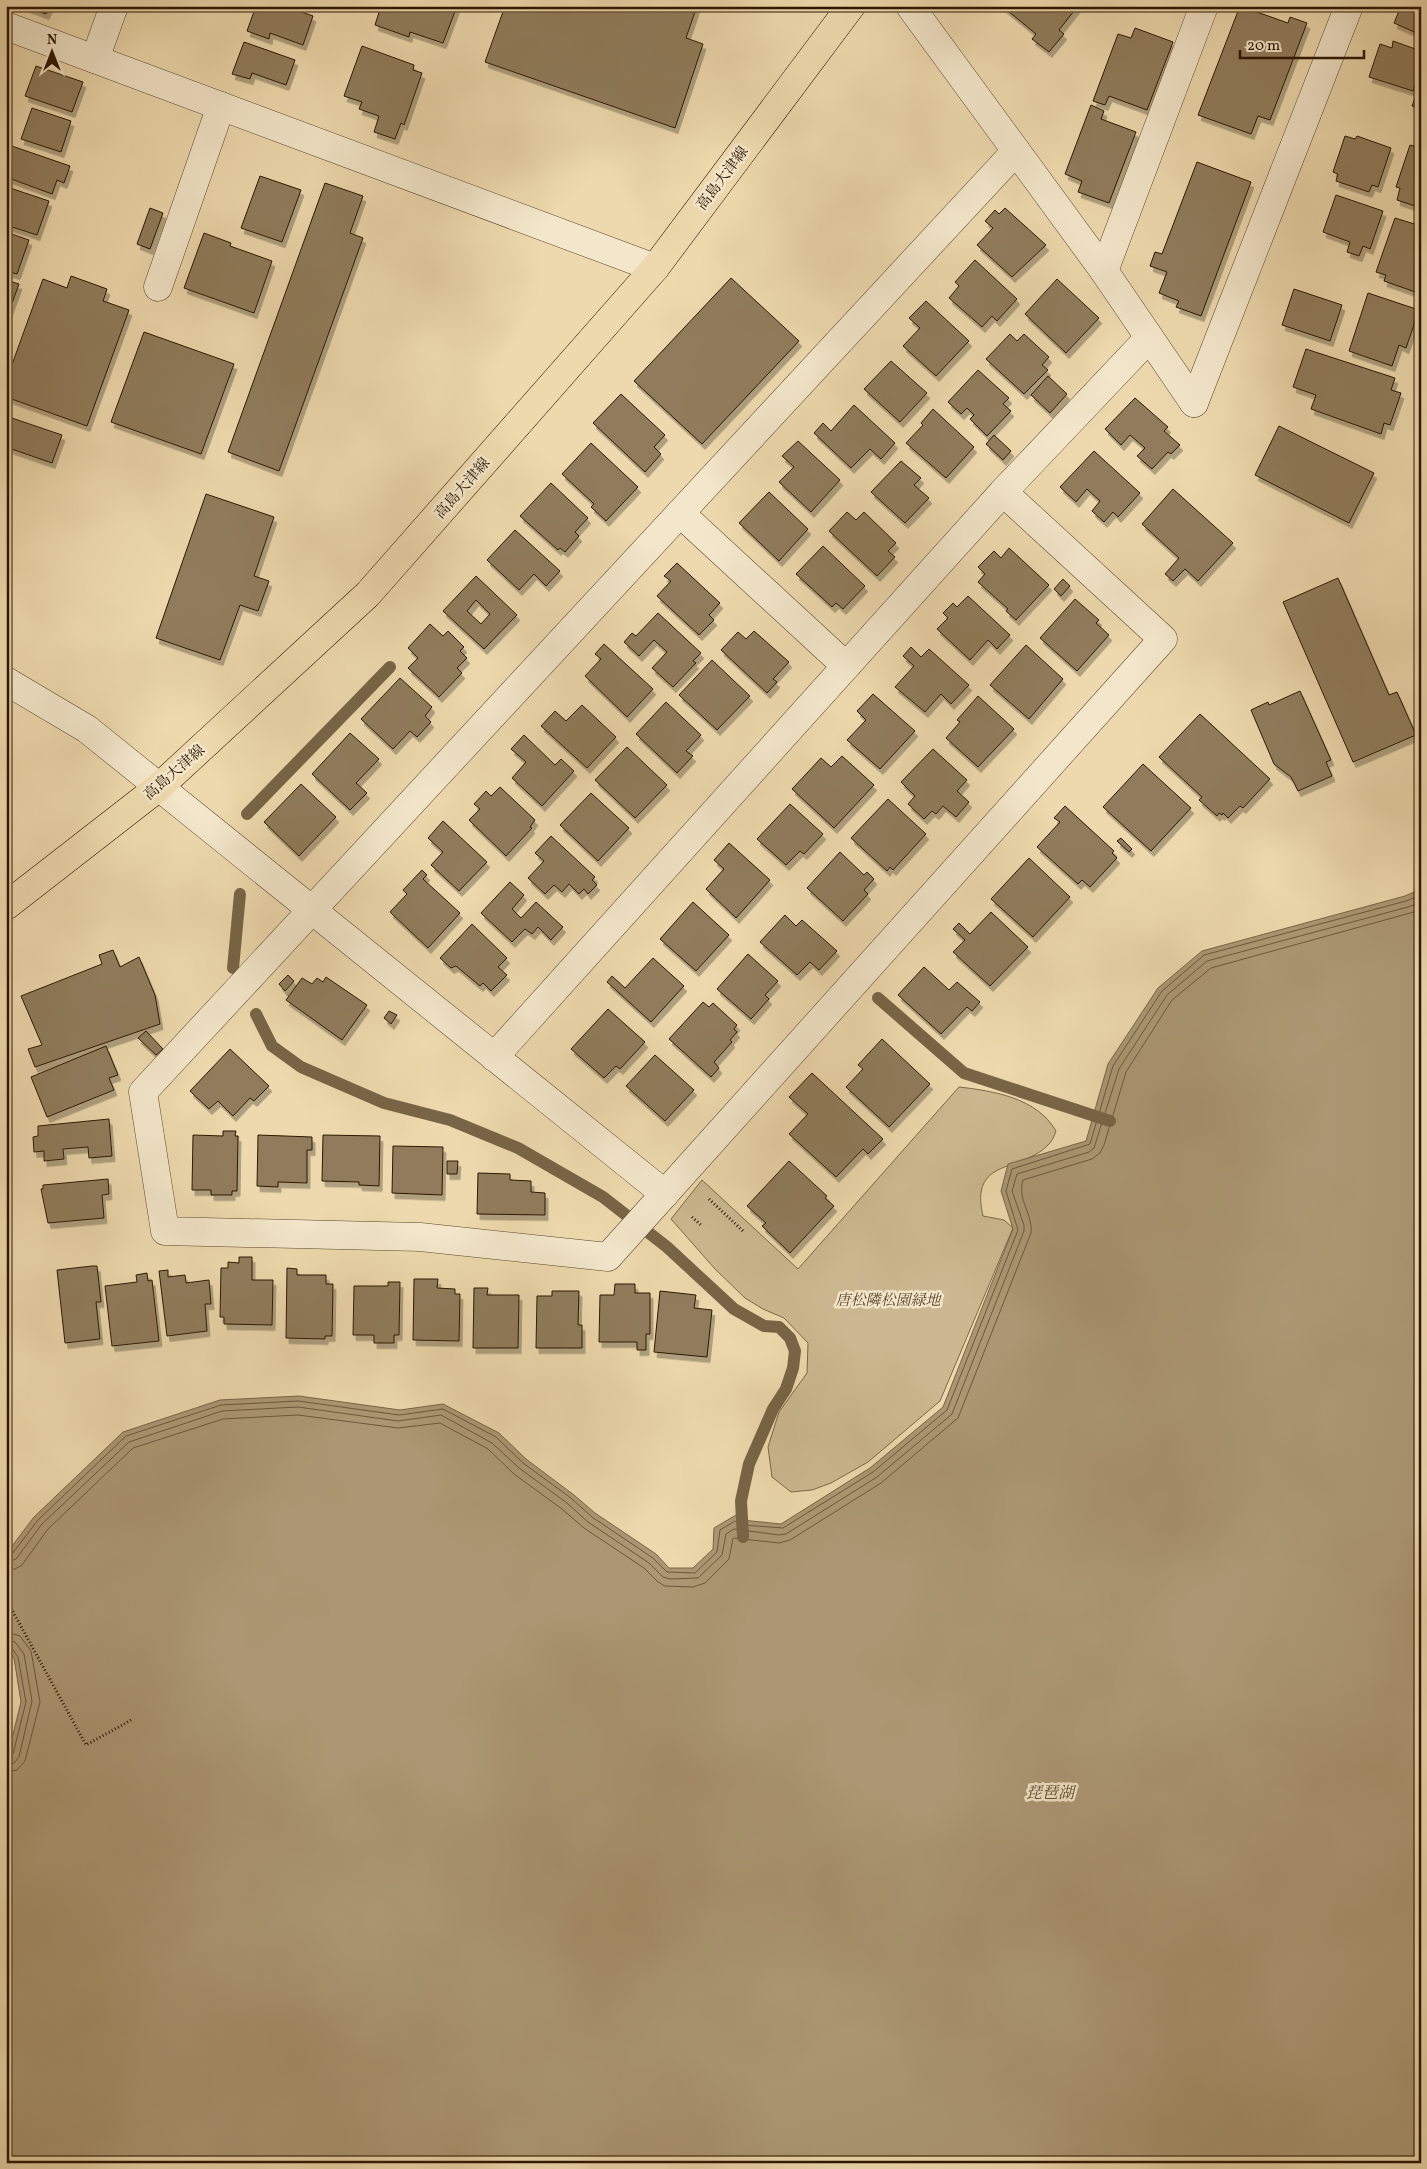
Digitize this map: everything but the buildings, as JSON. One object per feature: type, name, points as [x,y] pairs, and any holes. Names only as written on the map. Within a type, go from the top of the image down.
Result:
[{"type":"main road","name":"高島大津線","points":[[6,906],[159,787],[368,594],[655,268],[850,6]]},
{"type":"street","points":[[95,59],[114,6]]},
{"type":"street","points":[[910,6],[1104,271],[1194,403],[1349,6]]},
{"type":"street","points":[[1104,271],[1204,6]]},
{"type":"street","points":[[8,31],[95,59],[655,268]]},
{"type":"street","points":[[158,288],[221,106]]},
{"type":"street","points":[[1003,492],[1163,639],[608,1257],[420,1237],[166,1230],[143,1092],[1016,151]]},
{"type":"street","points":[[494,1057],[1003,492],[1148,338]]},
{"type":"street","points":[[680,513],[846,666]]},
{"type":"street","points":[[6,681],[87,729],[494,1057],[661,1198]]},
{"type":"path","points":[[703,1193],[743,1230]]},
{"type":"path","points":[[6,1599],[86,1745],[133,1719]]},
{"type":"green space","name":"唐松隣松園緑地","points":[[959,1087],[1000,1094],[1026,1104],[1048,1120],[1056,1131],[1052,1141],[1037,1154],[990,1175],[983,1184],[981,1197],[983,1216],[1004,1220],[1013,1228],[940,1401],[868,1462],[831,1483],[812,1490],[791,1492],[772,1477],[768,1447],[779,1412],[807,1373],[808,1343],[784,1318],[763,1309],[745,1298],[715,1269],[671,1219],[702,1180],[798,1269]]},
{"type":"water","name":"琵琶湖","points":[[1421,889],[1421,2163],[6,2163],[6,1763],[21,1702],[14,1658],[6,1648],[6,1554],[34,1517],[123,1432],[220,1400],[299,1396],[400,1410],[443,1404],[499,1433],[526,1459],[595,1513],[656,1554],[669,1568],[693,1568],[713,1549],[714,1528],[736,1515],[742,1520],[781,1524],[870,1468],[943,1407],[1013,1229],[1001,1191],[1008,1164],[1086,1141],[1108,1064],[1158,988],[1202,951],[1405,896]]},
{"type":"waterway","points":[[247,814],[390,667]]},
{"type":"waterway","points":[[233,968],[240,894]]},
{"type":"waterway","points":[[878,998],[964,1073],[1110,1121]]},
{"type":"waterway","points":[[256,1014],[272,1046],[301,1067],[384,1103],[450,1120],[518,1148],[603,1197],[667,1247],[734,1309],[764,1326],[779,1327],[790,1338],[795,1351],[793,1368],[786,1389],[773,1409],[749,1464],[741,1501],[743,1537]]}]
